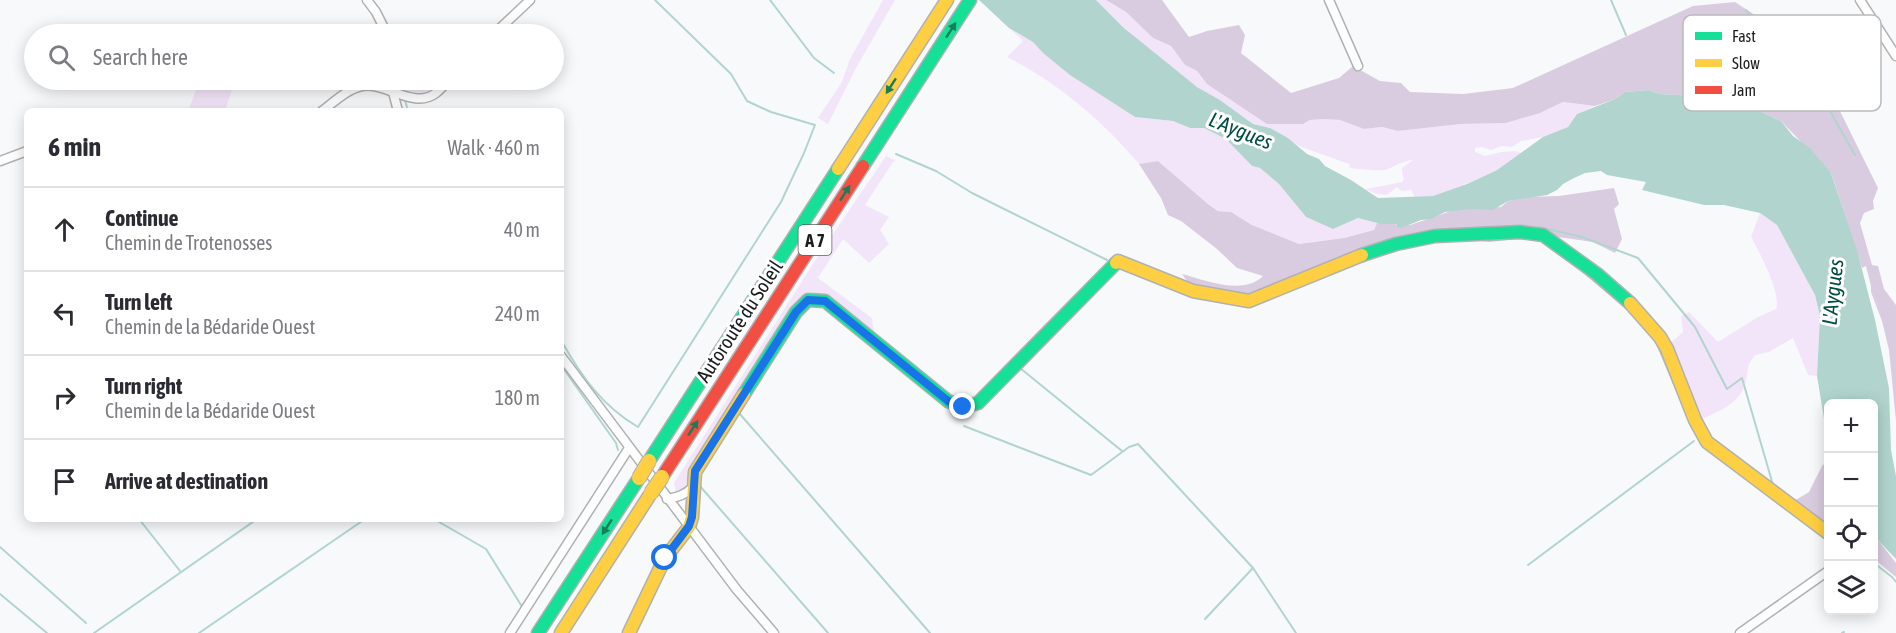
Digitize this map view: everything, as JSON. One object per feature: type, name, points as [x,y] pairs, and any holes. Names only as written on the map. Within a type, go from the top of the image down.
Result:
[{"type":"main road","name":"Autoroute du Soleil","points":[[538,633],[946,1]]},
{"type":"main road","name":"Autoroute du Soleil","points":[[561,633],[969,2]]},
{"type":"main road","points":[[629,633],[665,558],[689,526],[692,517],[695,471],[796,312],[808,300],[825,301],[948,401],[963,407],[978,403],[1118,261],[1193,291],[1249,301],[1351,258],[1396,244],[1436,236],[1520,232],[1543,235],[1597,274],[1624,298],[1654,330],[1667,349],[1695,420],[1707,442],[1824,530]]},
{"type":"street","points":[[368,0],[382,24]]},
{"type":"street","points":[[505,24],[530,0]]},
{"type":"street","points":[[1329,0],[1358,66]]},
{"type":"street","points":[[1860,0],[1870,15]]},
{"type":"street","points":[[1881,33],[1896,56]]},
{"type":"street","points":[[326,108],[352,90]]},
{"type":"street","points":[[386,90],[407,97],[423,98],[434,95],[439,90]]},
{"type":"street","points":[[393,92],[397,108]]},
{"type":"street","points":[[0,161],[24,152]]},
{"type":"street","points":[[564,360],[737,590],[774,633]]},
{"type":"street","points":[[510,633],[632,451]]},
{"type":"street","points":[[668,499],[679,497],[693,487]]},
{"type":"street","points":[[1740,633],[1824,574]]},
{"type":"shaded area","points":[[883,0],[895,0],[856,68],[828,124],[818,118],[842,82],[850,59]]},
{"type":"shaded area","points":[[1096,0],[1106,0],[1126,12],[1153,38],[1171,46],[1185,65],[1197,71],[1207,84],[1287,123],[1303,124],[1310,120],[1324,119],[1340,120],[1364,129],[1382,127],[1398,131],[1461,124],[1506,123],[1540,113],[1563,102],[1595,106],[1577,114],[1568,127],[1559,132],[1521,141],[1512,147],[1502,146],[1491,150],[1482,147],[1475,148],[1475,152],[1485,156],[1501,152],[1521,153],[1497,170],[1459,187],[1433,196],[1415,197],[1411,190],[1405,191],[1397,187],[1387,195],[1376,194],[1366,189],[1402,182],[1404,179],[1402,168],[1413,160],[1385,170],[1350,168],[1349,164],[1299,146],[1270,128],[1253,124],[1220,100],[1197,87],[1135,38]]},
{"type":"shaded area","points":[[1106,0],[1162,0],[1189,37],[1239,25],[1245,35],[1241,53],[1291,93],[1339,78],[1353,66],[1380,81],[1401,83],[1410,92],[1463,94],[1513,88],[1693,6],[1735,2],[1755,15],[1683,15],[1683,95],[1660,94],[1649,90],[1625,92],[1615,99],[1595,106],[1563,102],[1540,113],[1506,123],[1461,124],[1398,131],[1382,127],[1364,129],[1340,120],[1324,119],[1310,120],[1303,124],[1267,124],[1207,84],[1197,71],[1185,65],[1171,46],[1153,38],[1126,12]]},
{"type":"shaded area","points":[[1009,28],[1033,42],[1043,53],[1135,117],[1173,121],[1190,128],[1204,128],[1226,139],[1252,166],[1260,168],[1279,184],[1306,217],[1333,229],[1358,218],[1377,223],[1374,230],[1344,238],[1299,244],[1252,225],[1231,212],[1219,211],[1158,161],[1139,164],[1095,118],[1078,104],[1044,78],[1007,57],[1023,41]]},
{"type":"shaded area","points":[[196,90],[232,90],[226,108],[189,108]]},
{"type":"shaded area","points":[[406,90],[430,90],[425,92]]},
{"type":"shaded area","points":[[1760,111],[1840,111],[1878,188],[1873,201],[1874,209],[1864,213],[1860,223],[1872,265],[1878,266],[1884,289],[1896,305],[1896,421],[1889,350],[1882,321],[1871,292],[1866,266],[1862,268],[1831,173],[1781,121]]},
{"type":"shaded area","points":[[886,156],[896,161],[893,162],[865,205],[889,217],[880,230],[889,244],[869,263],[843,239],[818,278],[872,318],[874,334],[823,295],[808,292],[796,305],[688,475],[684,491],[676,494],[674,483],[818,256]]},
{"type":"shaded area","points":[[1158,161],[1218,211],[1231,212],[1252,225],[1299,244],[1344,238],[1374,230],[1377,223],[1410,225],[1454,210],[1501,207],[1508,201],[1528,197],[1559,196],[1614,188],[1619,204],[1614,209],[1622,239],[1615,253],[1593,242],[1521,228],[1435,233],[1249,297],[1191,287],[1182,274],[1212,283],[1235,286],[1255,282],[1263,276],[1237,268],[1181,221],[1168,215],[1161,198],[1139,164]]},
{"type":"shaded area","points":[[1760,213],[1777,225],[1815,295],[1820,316],[1817,376],[1808,375],[1793,338],[1769,352],[1755,355],[1749,365],[1739,396],[1727,407],[1698,422],[1668,345],[1683,332],[1681,316],[1689,312],[1718,342],[1758,317],[1776,309],[1777,302],[1773,284],[1751,237]]},
{"type":"shaded area","points":[[1823,464],[1824,524],[1794,501],[1809,492]]},
{"type":"shaded area","points":[[1878,540],[1896,563],[1896,577],[1878,562]]},
{"type":"water","name":"L'Aygues","points":[[979,0],[1096,0],[1124,28],[1197,87],[1220,100],[1253,124],[1270,128],[1288,138],[1307,154],[1319,159],[1325,166],[1378,198],[1433,196],[1467,184],[1497,170],[1543,137],[1568,127],[1577,114],[1615,99],[1625,92],[1649,90],[1660,94],[1683,95],[1683,111],[1760,111],[1781,121],[1793,136],[1810,148],[1831,173],[1857,250],[1889,388],[1891,450],[1896,476],[1896,559],[1878,540],[1878,399],[1824,399],[1824,419],[1817,376],[1820,316],[1815,295],[1777,225],[1760,213],[1724,205],[1704,205],[1642,190],[1646,182],[1607,175],[1601,171],[1585,173],[1547,195],[1508,201],[1493,210],[1473,209],[1445,212],[1401,228],[1397,227],[1397,224],[1381,224],[1358,218],[1333,229],[1306,217],[1279,184],[1260,168],[1252,166],[1226,139],[1204,128],[1190,128],[1173,121],[1135,117],[1070,75],[1033,42],[1009,28]]},
{"type":"waterway","points":[[564,345],[576,366],[603,400],[638,427],[781,202],[815,125],[771,112],[747,101],[731,74],[655,0]]},
{"type":"waterway","points":[[770,0],[814,58],[834,73]]},
{"type":"waterway","points":[[1611,0],[1626,35]]},
{"type":"waterway","points":[[1746,10],[1751,15]]},
{"type":"waterway","points":[[405,100],[407,108]]},
{"type":"waterway","points":[[1830,111],[1855,155]]},
{"type":"waterway","points":[[896,154],[936,171],[972,193],[1107,260]]},
{"type":"waterway","points":[[1539,227],[1582,237],[1638,258],[1695,327],[1727,389],[1742,378],[1773,485]]},
{"type":"waterway","points":[[1481,240],[1517,238]]},
{"type":"waterway","points":[[1576,266],[1625,307]]},
{"type":"waterway","points":[[1197,298],[1239,305]]},
{"type":"waterway","points":[[1649,333],[1657,344],[1674,384]]},
{"type":"waterway","points":[[1020,368],[1122,451]]},
{"type":"waterway","points":[[564,369],[616,443],[618,450]]},
{"type":"waterway","points":[[739,413],[930,633]]},
{"type":"waterway","points":[[964,426],[1091,475],[1129,447],[1138,444],[1253,568],[1296,633]]},
{"type":"waterway","points":[[1691,426],[1697,436]]},
{"type":"waterway","points":[[1528,565],[1694,441]]},
{"type":"waterway","points":[[1703,446],[1787,510]]},
{"type":"waterway","points":[[699,485],[828,633]]},
{"type":"waterway","points":[[141,522],[180,571]]},
{"type":"waterway","points":[[94,633],[253,522]]},
{"type":"waterway","points":[[199,633],[361,522]]},
{"type":"waterway","points":[[439,522],[486,549],[521,605]]},
{"type":"waterway","points":[[0,547],[86,623]]},
{"type":"waterway","points":[[1878,566],[1896,582]]},
{"type":"waterway","points":[[1205,619],[1253,568]]},
{"type":"waterway","points":[[0,594],[47,633]]},
{"type":"traffic: fast","points":[[863,166],[970,0]]},
{"type":"traffic: fast","points":[[649,461],[838,169]]},
{"type":"traffic: fast","points":[[1362,255],[1396,244],[1435,236],[1520,232],[1543,235],[1597,274],[1630,303]]},
{"type":"traffic: fast","points":[[744,394],[796,312],[808,300],[825,301],[948,401],[963,407],[978,403],[1116,263]]},
{"type":"traffic: fast","points":[[538,633],[639,478]]},
{"type":"traffic: slow","points":[[838,169],[947,0]]},
{"type":"traffic: slow","points":[[1116,263],[1118,261],[1193,291],[1249,301],[1362,255]]},
{"type":"traffic: slow","points":[[1630,303],[1660,337],[1667,349],[1695,420],[1707,442],[1824,530]]},
{"type":"traffic: slow","points":[[629,633],[665,558],[689,527],[692,517],[695,472],[744,394]]},
{"type":"traffic: slow","points":[[639,478],[649,461]]},
{"type":"traffic: slow","points":[[651,493],[662,477]]},
{"type":"traffic: slow","points":[[561,633],[651,493]]},
{"type":"traffic: jam","points":[[662,477],[863,166]]},
{"type":"route","points":[[665,558],[689,526],[692,517],[695,471],[796,312],[808,300],[825,301],[948,401],[963,407]]}]
